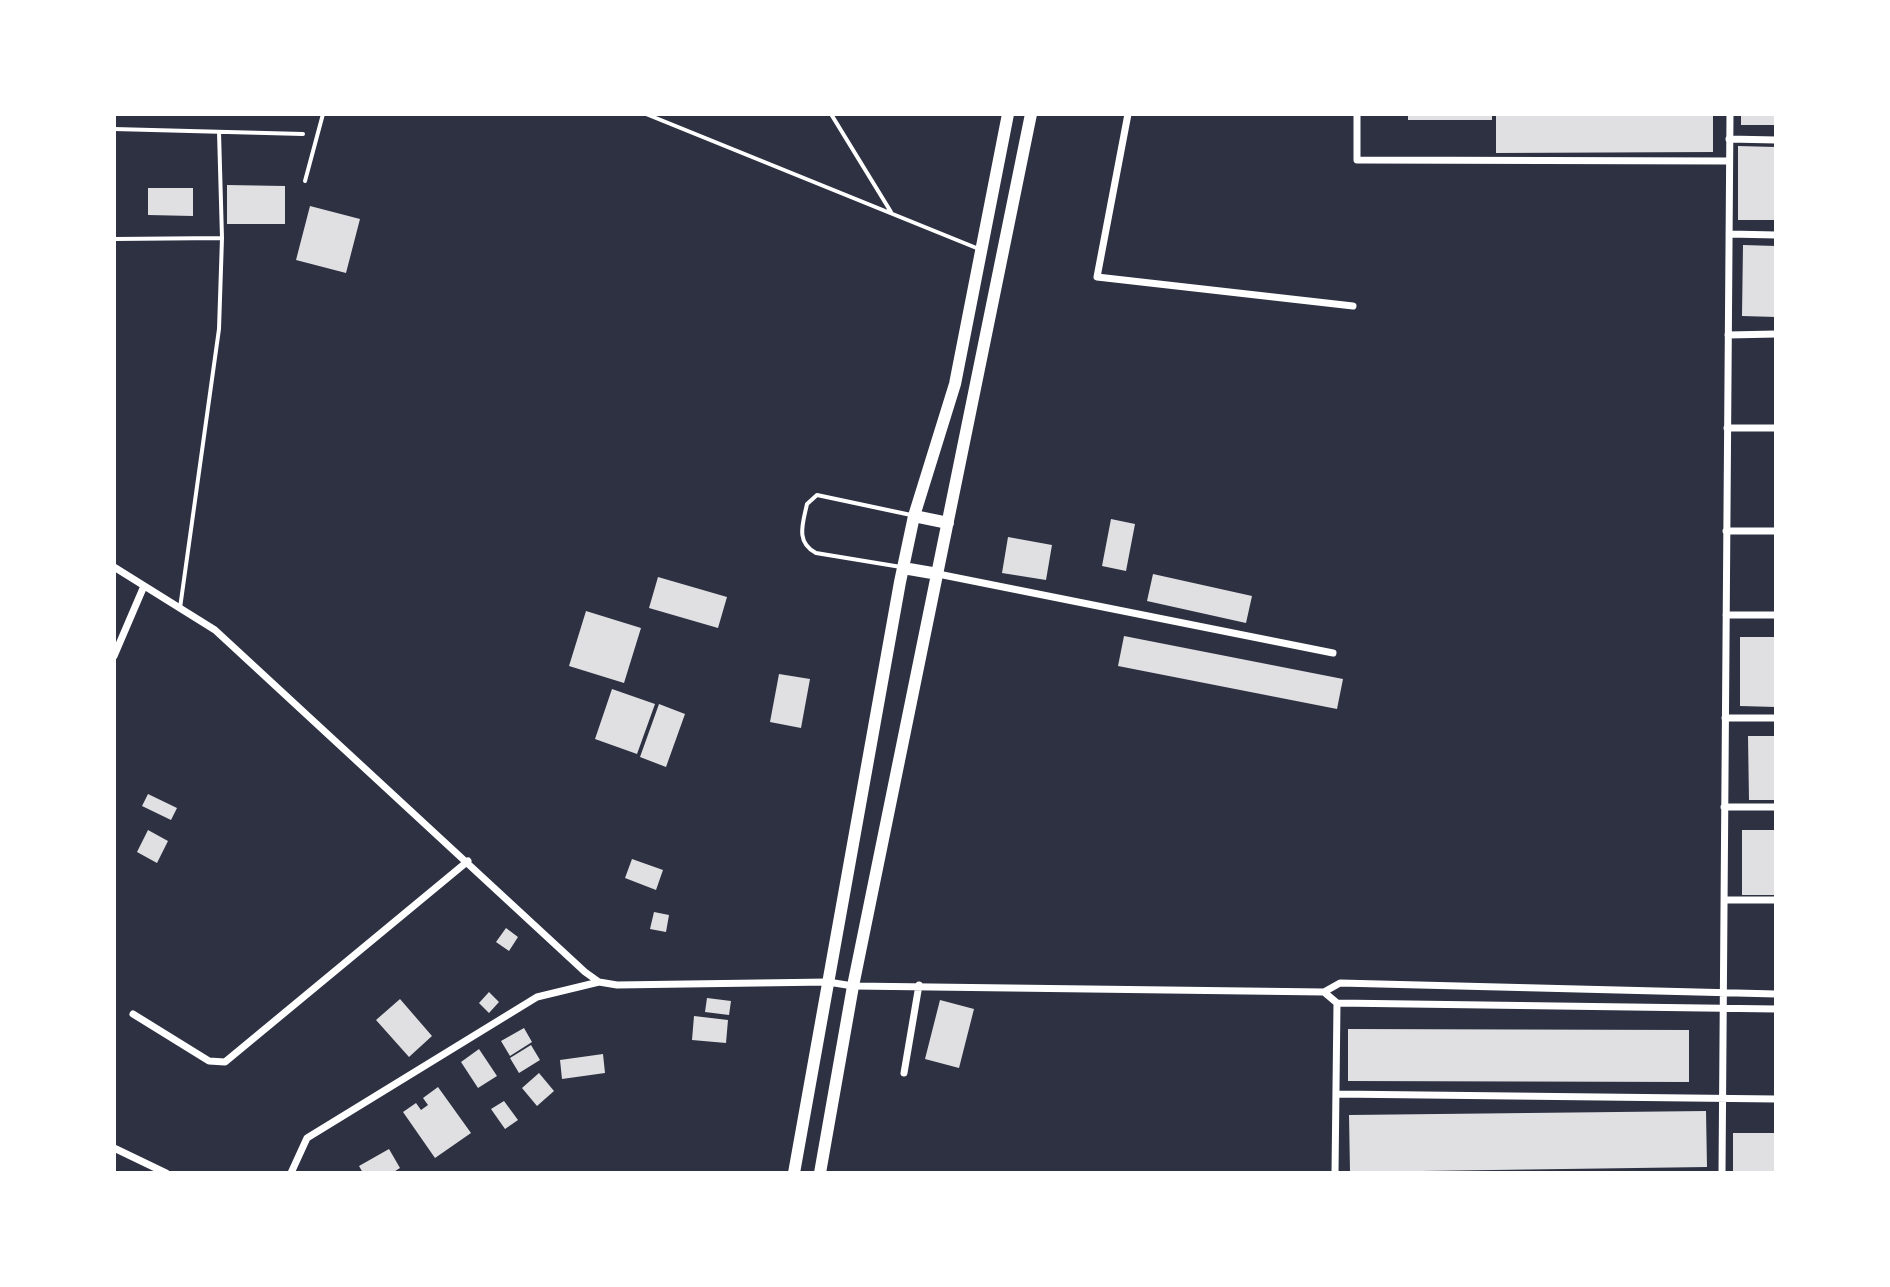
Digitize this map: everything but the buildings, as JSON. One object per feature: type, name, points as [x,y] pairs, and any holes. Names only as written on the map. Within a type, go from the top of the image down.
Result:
[{"type":"main road","points":[[794,1173],[903,568],[914,516],[955,384],[1008,114]]},
{"type":"main road","points":[[820,1173],[853,986],[1031,114]]},
{"type":"main road","points":[[914,516],[948,523]]},
{"type":"main road","points":[[903,568],[938,574]]},
{"type":"street","points":[[1128,114],[1097,277],[1353,306]]},
{"type":"street","points":[[1357,114],[1357,160],[1729,161]]},
{"type":"street","points":[[1722,1173],[1730,114]]},
{"type":"street","points":[[1729,139],[1776,140]]},
{"type":"street","points":[[1729,234],[1776,235]]},
{"type":"street","points":[[1728,335],[1776,334]]},
{"type":"street","points":[[1727,428],[1776,428]]},
{"type":"street","points":[[1726,531],[1776,531]]},
{"type":"street","points":[[114,567],[215,630],[599,982]]},
{"type":"street","points":[[938,574],[1333,653]]},
{"type":"street","points":[[114,656],[144,586]]},
{"type":"street","points":[[1726,615],[1776,615]]},
{"type":"street","points":[[1725,718],[1776,718]]},
{"type":"street","points":[[1724,807],[1776,807]]},
{"type":"street","points":[[133,1014],[209,1061],[225,1062],[468,861]]},
{"type":"street","points":[[1724,900],[1776,900]]},
{"type":"street","points":[[291,1173],[307,1138],[537,997],[599,982],[617,985],[828,982],[853,986],[1324,992],[1340,983],[1776,994]]},
{"type":"street","points":[[904,1073],[919,985]]},
{"type":"street","points":[[1324,992],[1337,1003],[1776,1009]]},
{"type":"street","points":[[1335,1173],[1337,1003]]},
{"type":"street","points":[[1336,1094],[1776,1099]]},
{"type":"street","points":[[114,1148],[166,1173]]},
{"type":"lane","points":[[305,181],[323,114]]},
{"type":"lane","points":[[646,114],[981,250]]},
{"type":"lane","points":[[831,114],[892,214]]},
{"type":"lane","points":[[114,129],[303,134]]},
{"type":"lane","points":[[180,608],[219,329],[222,238],[219,132]]},
{"type":"lane","points":[[114,239],[222,238]]},
{"type":"lane","points":[[903,568],[810,550],[801,531],[807,504],[812,498],[824,495],[914,516]]}]
